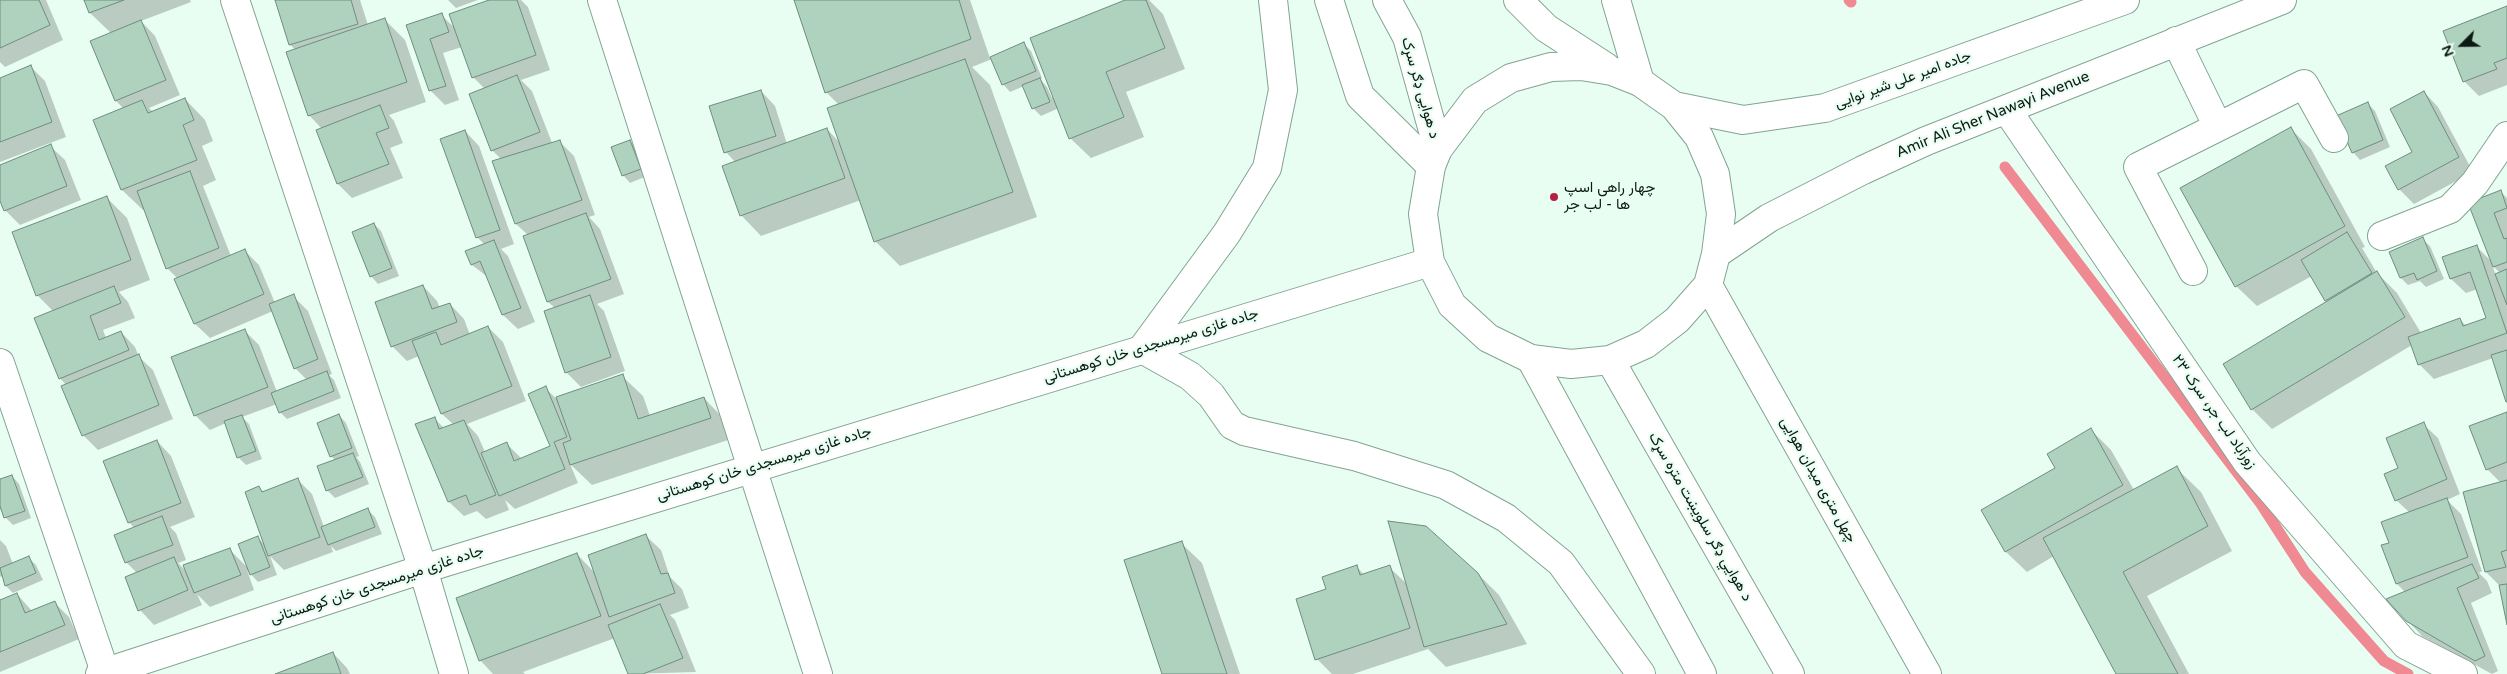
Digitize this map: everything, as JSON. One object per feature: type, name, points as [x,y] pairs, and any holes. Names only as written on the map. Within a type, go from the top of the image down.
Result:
[{"type":"main road","points":[[235,0],[423,569],[454,674]]},
{"type":"main road","points":[[602,0],[818,674]]},
{"type":"main road","points":[[1273,0],[1283,90],[1267,168],[1227,233],[1142,349],[1190,376],[1211,395],[1232,425],[1244,431],[1354,456],[1446,485],[1506,518],[1561,563],[1641,674]]},
{"type":"main road","points":[[1329,0],[1360,96],[1434,158]]},
{"type":"main road","name":"د هوایی ډګر سړک","points":[[1387,0],[1407,37],[1434,158]]},
{"type":"main road","points":[[1518,0],[1546,28],[1612,71],[1640,82],[1674,106],[1699,137],[1715,174],[1721,214],[1716,254],[1708,285],[1677,320],[1646,344],[1610,360],[1571,364],[1531,359],[1488,338],[1452,305],[1430,262],[1423,214],[1434,158],[1475,100],[1511,78],[1551,66],[1581,66],[1612,71]]},
{"type":"main road","points":[[1616,0],[1640,82]]},
{"type":"main road","name":"جاده امیر علی شیر نوایی","points":[[1674,106],[1743,120],[1825,108],[2125,0]]},
{"type":"main road","name":"Amir Ali Sher Nawayi Avenue","points":[[1716,254],[1768,218],[1863,170],[1926,141],[2282,0]]},
{"type":"main road","points":[[2176,41],[2218,127]]},
{"type":"main road","points":[[2193,271],[2138,166],[2304,84],[2334,138]]},
{"type":"main road","name":"زورآباد لب جر، سرک ۲۳","points":[[2008,110],[2247,462],[2406,645],[2463,674]]},
{"type":"main road","points":[[2382,236],[2450,209],[2475,183],[2507,136]]},
{"type":"main road","name":"جاده غازی میرمسجدی خان کوهستانی","points":[[102,673],[423,569],[1430,262]]},
{"type":"main road","name":"چهل متری میدان هوایی","points":[[1708,285],[1927,674]]},
{"type":"main road","points":[[1531,359],[1702,674]]},
{"type":"main road","name":"د هوايي ډګر سلویښت متره سړک","points":[[1610,360],[1790,674]]},
{"type":"main road","points":[[0,363],[102,673]]},
{"type":"building","points":[[0,0],[39,0],[50,25],[0,48]]},
{"type":"building","points":[[84,0],[124,0],[89,13]]},
{"type":"building","points":[[275,0],[351,0],[358,24],[289,45]]},
{"type":"building","points":[[489,0],[517,0],[536,55],[472,78],[449,14]]},
{"type":"building","points":[[794,0],[959,0],[971,39],[825,93]]},
{"type":"building","points":[[1125,0],[1146,0],[1165,48],[1106,72],[1124,117],[1069,139],[1030,38]]},
{"type":"building","points":[[2507,6],[2507,58],[2494,63],[2497,69],[2463,82],[2443,31]]},
{"type":"building","points":[[442,13],[449,32],[430,39],[446,86],[429,91],[406,25]]},
{"type":"building","points":[[385,18],[407,82],[308,116],[286,52]]},
{"type":"building","points":[[141,20],[166,80],[115,101],[90,41]]},
{"type":"building","points":[[1024,42],[1036,71],[1002,85],[990,57]]},
{"type":"building","points":[[965,59],[1013,192],[874,242],[827,108]]},
{"type":"building","points":[[31,65],[52,122],[0,142],[0,78]]},
{"type":"building","points":[[517,75],[540,132],[491,151],[469,94]]},
{"type":"building","points":[[1040,78],[1050,102],[1032,109],[1022,85]]},
{"type":"building","points":[[761,90],[776,136],[724,153],[709,106]]},
{"type":"building","points":[[2424,91],[2459,157],[2398,190],[2385,166],[2412,152],[2390,109]]},
{"type":"building","points":[[185,98],[194,120],[183,125],[197,160],[121,190],[93,120],[142,100],[148,113]]},
{"type":"building","points":[[2368,102],[2383,140],[2352,153],[2336,116]]},
{"type":"building","points":[[380,105],[389,128],[376,133],[389,164],[337,184],[316,130]]},
{"type":"building","points":[[2291,127],[2345,226],[2235,287],[2180,188]]},
{"type":"building","points":[[827,128],[845,178],[740,216],[722,166]]},
{"type":"building","points":[[465,130],[500,230],[476,238],[440,139]]},
{"type":"building","points":[[560,140],[582,200],[515,224],[492,161]]},
{"type":"building","points":[[630,140],[641,169],[622,176],[611,147]]},
{"type":"building","points":[[51,144],[67,186],[4,211],[0,201],[0,165]]},
{"type":"building","points":[[190,171],[219,248],[166,269],[137,191]]},
{"type":"building","points":[[2501,190],[2507,208],[2494,213],[2504,239],[2507,238],[2507,262],[2493,267],[2468,203]]},
{"type":"building","points":[[107,196],[131,260],[36,296],[12,232]]},
{"type":"building","points":[[586,213],[611,279],[547,302],[523,236]]},
{"type":"building","points":[[374,223],[392,268],[370,277],[352,232]]},
{"type":"building","points":[[2347,232],[2372,273],[2325,301],[2301,260]]},
{"type":"building","points":[[2423,237],[2437,271],[2417,280],[2414,273],[2400,278],[2389,252]]},
{"type":"building","points":[[494,240],[521,308],[502,315],[480,261],[471,265],[465,251]]},
{"type":"building","points":[[2477,245],[2507,333],[2418,365],[2408,337],[2460,318],[2463,326],[2486,318],[2470,272],[2450,279],[2442,257]]},
{"type":"building","points":[[245,249],[264,294],[194,324],[174,279]]},
{"type":"building","points":[[2507,269],[2507,305],[2495,274]]},
{"type":"building","points":[[2377,271],[2405,317],[2251,410],[2223,364]]},
{"type":"building","points":[[423,285],[432,309],[450,303],[457,322],[391,347],[375,302]]},
{"type":"building","points":[[114,286],[121,303],[90,316],[99,340],[121,331],[129,350],[59,379],[34,318]]},
{"type":"building","points":[[294,294],[318,359],[294,369],[269,304]]},
{"type":"building","points":[[590,295],[611,357],[565,373],[544,311]]},
{"type":"building","points":[[488,326],[512,386],[441,414],[412,341],[436,332],[441,345]]},
{"type":"building","points":[[245,329],[268,387],[194,416],[171,357]]},
{"type":"building","points":[[2507,350],[2507,402],[2506,402],[2491,355]]},
{"type":"building","points":[[139,354],[159,405],[82,436],[61,386]]},
{"type":"building","points":[[327,371],[334,391],[279,413],[271,393]]},
{"type":"building","points":[[623,374],[638,419],[704,397],[711,418],[570,465],[563,443],[571,440],[556,397]]},
{"type":"building","points":[[546,386],[567,437],[554,442],[565,469],[499,496],[481,453],[507,442],[514,461],[550,446],[528,394]]},
{"type":"building","points":[[2507,412],[2507,462],[2486,470],[2469,426]]},
{"type":"building","points":[[339,414],[352,448],[330,457],[317,423]]},
{"type":"building","points":[[242,415],[256,451],[237,458],[224,421]]},
{"type":"building","points":[[435,417],[439,429],[464,420],[496,495],[470,505],[466,495],[448,502],[415,424]]},
{"type":"building","points":[[2424,422],[2447,479],[2395,501],[2384,474],[2398,468],[2386,438]]},
{"type":"building","points":[[2091,428],[2123,485],[2005,552],[1981,510],[2055,468],[2047,454]]},
{"type":"building","points":[[157,440],[181,503],[128,523],[103,461]]},
{"type":"building","points":[[353,453],[363,477],[326,491],[317,466]]},
{"type":"building","points":[[2177,466],[2208,526],[2123,572],[2178,674],[2116,674],[2043,538]]},
{"type":"building","points":[[12,475],[25,511],[4,518],[0,506],[0,479]]},
{"type":"building","points":[[298,478],[320,537],[268,556],[245,492],[259,486],[262,492]]},
{"type":"building","points":[[2507,480],[2507,550],[2501,552],[2506,567],[2485,572],[2463,492]]},
{"type":"building","points":[[2447,498],[2468,557],[2396,584],[2381,545],[2389,543],[2381,522]]},
{"type":"building","points":[[368,508],[375,527],[328,545],[321,527]]},
{"type":"building","points":[[162,516],[173,545],[125,563],[114,535]]},
{"type":"building","points":[[1388,521],[1426,526],[1478,573],[1507,624],[1424,647]]},
{"type":"building","points":[[646,534],[661,574],[668,573],[675,593],[609,617],[588,555]]},
{"type":"building","points":[[258,536],[270,567],[250,575],[238,544]]},
{"type":"building","points":[[1182,541],[1227,674],[1162,674],[1124,560]]},
{"type":"building","points":[[230,548],[241,575],[194,593],[183,565]]},
{"type":"building","points":[[577,553],[601,616],[479,661],[456,598]]},
{"type":"building","points":[[29,556],[36,573],[5,586],[0,568]]},
{"type":"building","points":[[174,557],[188,590],[138,611],[125,577]]},
{"type":"building","points":[[2472,564],[2479,578],[2457,588],[2485,656],[2475,661],[2406,621],[2386,599]]},
{"type":"building","points":[[1357,565],[1360,575],[1390,565],[1410,628],[1315,660],[1296,599],[1326,589],[1322,577]]},
{"type":"building","points":[[2507,584],[2507,625],[2499,585]]},
{"type":"building","points":[[17,593],[25,613],[55,601],[65,625],[0,652],[0,600]]},
{"type":"building","points":[[660,604],[683,658],[643,674],[628,674],[608,625]]},
{"type":"building","points":[[333,652],[341,674],[275,674]]},
{"type":"waterway","points":[[2005,167],[2261,504],[2305,572],[2384,661],[2408,674]]},
{"type":"place","name":"چهار راهی اسپ ها - لب جر","points":[[1554,197]]}]
